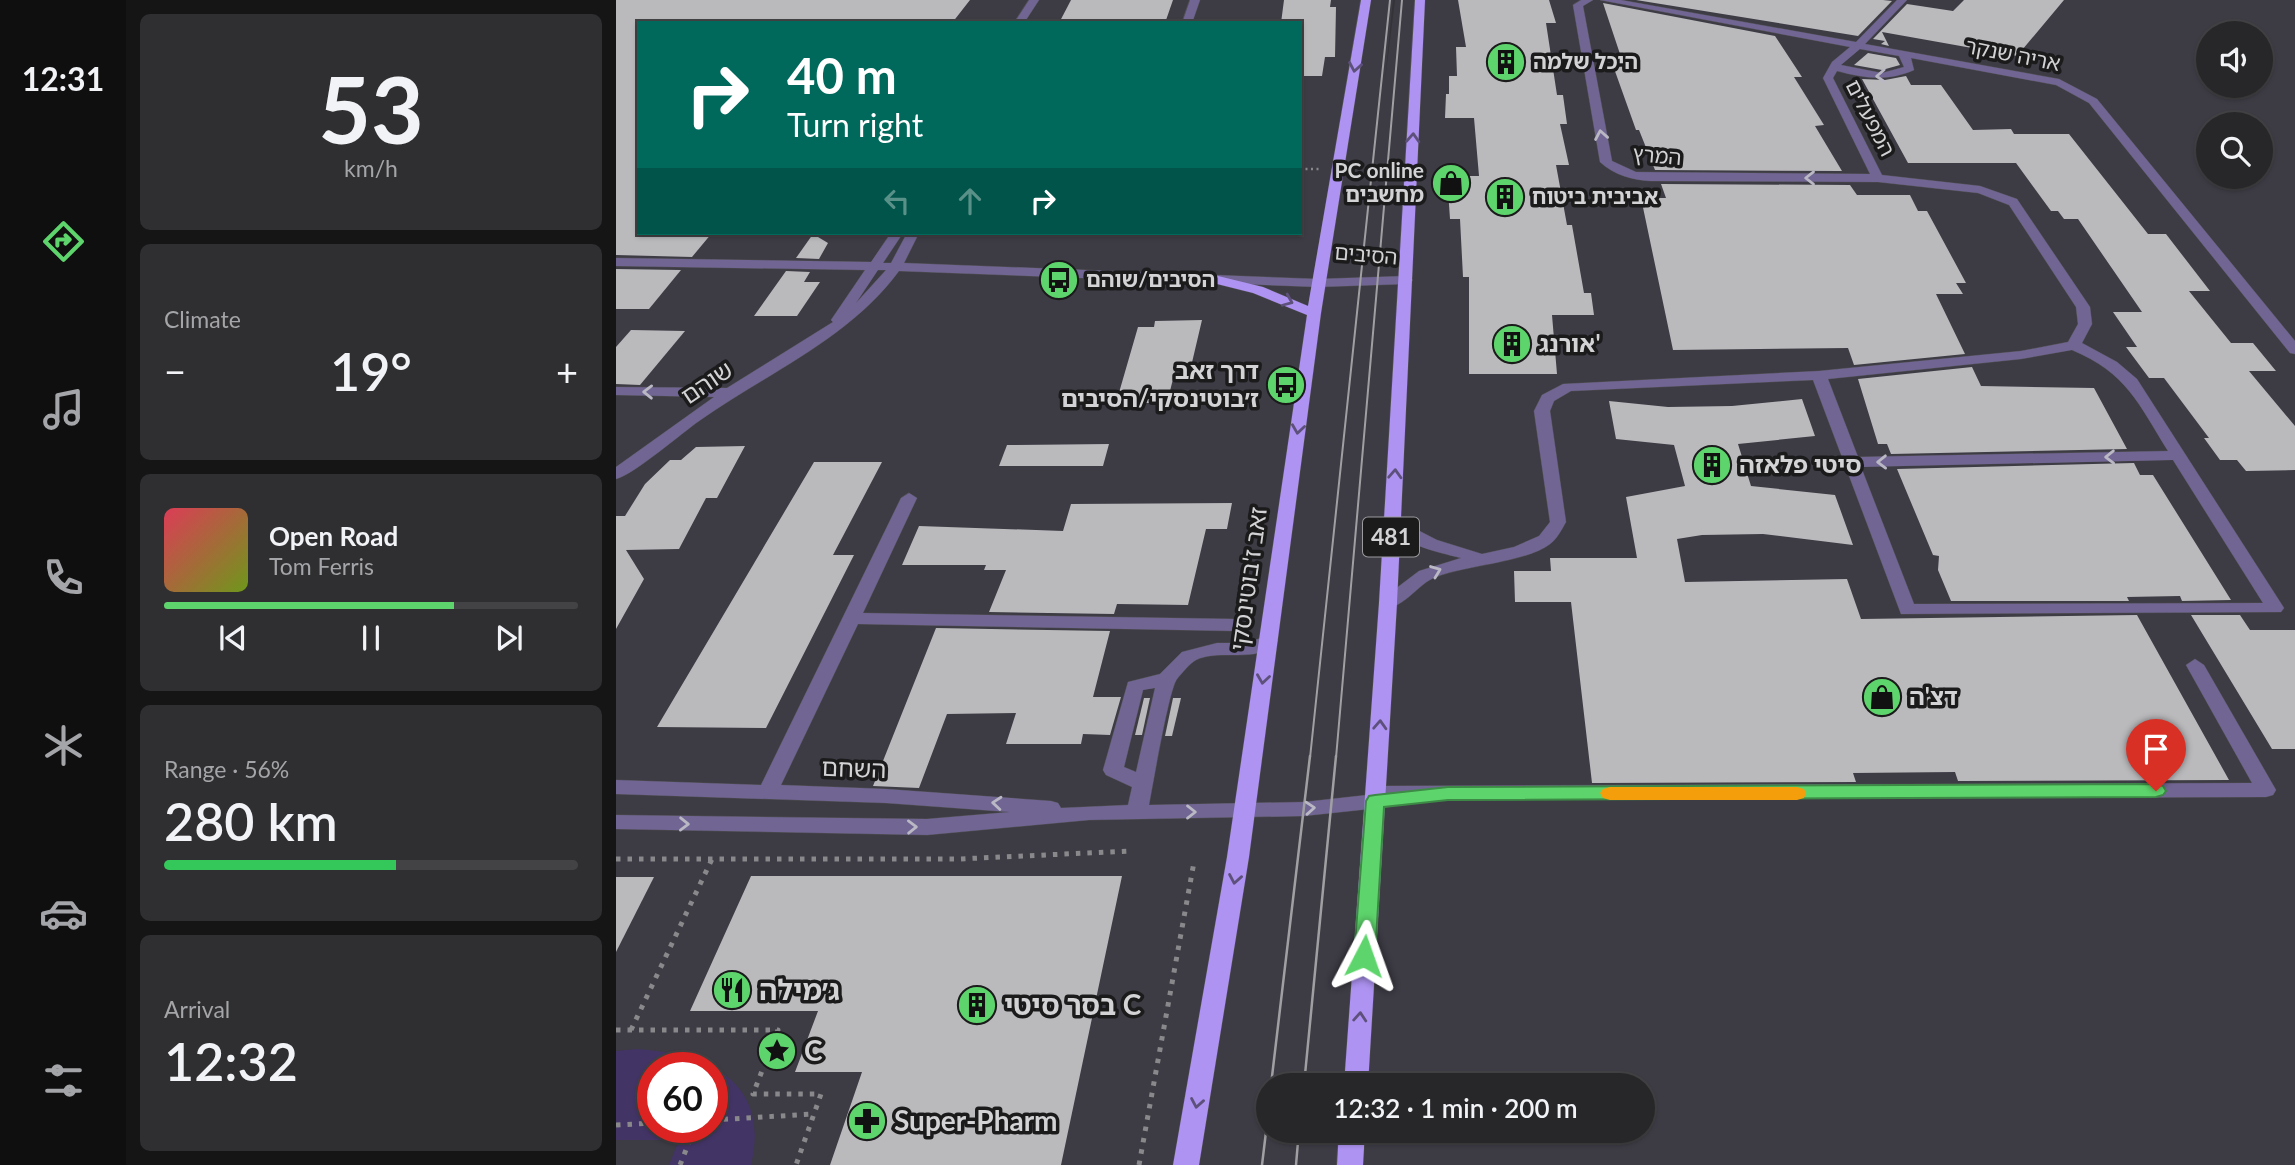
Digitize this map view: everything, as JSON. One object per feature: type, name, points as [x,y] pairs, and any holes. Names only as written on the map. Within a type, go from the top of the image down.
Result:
[{"type":"main road","name":"זאב ז'בוטינסקי","points":[[1186,1165],[1245,811],[1319,277],[1366,0]]},
{"type":"main road","name":"481","points":[[1357,1073],[1388,603],[1420,0]]},
{"type":"main road","points":[[1214,279],[1258,290],[1314,313]]},
{"type":"main road","points":[[1350,1165],[1351,1143]]},
{"type":"street","points":[[1020,21],[1034,0]]},
{"type":"street","points":[[1188,21],[1195,0]]},
{"type":"street","name":"המרץ","points":[[1588,0],[1578,5],[1606,162],[1617,172],[1639,177],[1668,178],[1878,178]]},
{"type":"street","name":"אריה שנקר","points":[[1605,0],[2059,82],[2094,101],[2295,350]]},
{"type":"street","name":"המפעלים","points":[[1878,178],[1828,78],[1835,67],[1859,46],[1902,0]]},
{"type":"street","points":[[1835,67],[1868,76],[1898,75],[1910,68],[1902,53]]},
{"type":"street","points":[[1878,178],[1980,190],[2013,202],[2083,306],[2086,316],[2084,330],[2073,345]]},
{"type":"street","name":"שוהם","points":[[828,335],[896,235]]},
{"type":"street","name":"שוהם","points":[[616,474],[730,393],[828,335],[876,293],[895,267],[912,235]]},
{"type":"street","name":"הסיבים","points":[[616,262],[973,268],[1119,266],[1406,280]]},
{"type":"street","name":"הסיבים","points":[[973,268],[1214,279],[1319,277]]},
{"type":"street","points":[[1388,603],[1425,575],[1451,565],[1519,551],[1545,540],[1558,523],[1542,411],[1547,398],[1568,387],[1819,375],[2021,355],[2073,345],[2104,358],[2119,368],[2132,382],[2275,608],[1908,610],[1819,375]]},
{"type":"street","points":[[616,391],[730,393]]},
{"type":"street","points":[[1852,463],[2178,455]]},
{"type":"street","points":[[768,792],[909,498]]},
{"type":"street","points":[[1392,524],[1440,548],[1491,557]]},
{"type":"street","points":[[852,618],[1235,625]]},
{"type":"street","points":[[1138,812],[1166,679],[1189,656],[1217,649],[1249,649],[1269,641]]},
{"type":"street","name":"השחם","points":[[616,822],[928,827],[1089,813],[1304,809],[1376,797],[1448,793],[2266,790],[2195,665]]},
{"type":"street","points":[[1142,783],[1113,770],[1135,686],[1166,679]]},
{"type":"street","name":"השחם","points":[[617,788],[953,799],[1089,813]]},
{"type":"path","points":[[616,859],[959,859],[1130,851]]},
{"type":"path","points":[[631,1030],[712,859]]},
{"type":"path","points":[[1139,1165],[1194,862]]},
{"type":"path","points":[[616,1030],[778,1030],[753,1094],[821,1094],[796,1165]]},
{"type":"path","points":[[728,1119],[814,1114]]},
{"type":"path","points":[[616,1125],[637,1124]]},
{"type":"path","points":[[680,1165],[689,1143]]},
{"type":"shaded area","points":[[616,0],[1393,0],[1385,80],[1395,0],[2295,0],[2295,1165],[616,1165]]},
{"type":"shaded area","points":[[637,1049],[663,1052],[637,1052],[637,1140],[616,1140],[616,1051]]},
{"type":"shaded area","points":[[728,1077],[742,1093],[752,1112],[755,1136],[751,1165],[669,1165],[678,1143],[728,1143]]},
{"type":"building","points":[[616,0],[970,0],[954,21],[637,21],[637,235],[710,235],[692,257],[616,255]]},
{"type":"building","points":[[1071,0],[1173,0],[1166,21],[1060,21]]},
{"type":"building","points":[[1284,0],[1331,0],[1330,7],[1336,7],[1335,57],[1325,57],[1322,76],[1302,76],[1302,21],[1281,21]]},
{"type":"building","points":[[1458,0],[1549,0],[1556,23],[1546,23],[1557,95],[1563,95],[1567,124],[1560,124],[1569,165],[1556,165],[1567,225],[1572,225],[1584,293],[1591,293],[1594,315],[1552,315],[1557,374],[1469,374],[1469,277],[1463,277],[1460,219],[1450,219],[1447,176],[1479,176],[1474,118],[1445,118],[1449,76],[1457,76],[1456,47],[1466,47]]},
{"type":"building","points":[[1636,0],[1883,0],[1892,1],[1858,36]]},
{"type":"building","points":[[1964,0],[2064,0],[2017,56],[1882,32],[1889,46],[1881,44],[1885,41],[1873,39],[1907,4],[1953,11]]},
{"type":"building","points":[[1603,3],[1775,36],[1802,77],[1794,77],[1824,125],[1815,126],[1842,171],[1655,170],[1639,130],[1636,130],[1611,60],[1622,60]]},
{"type":"building","points":[[1868,53],[1896,58],[1900,65],[1882,70],[1854,65]]},
{"type":"building","points":[[1906,76],[1911,85],[1941,85],[1973,130],[2011,129],[2014,134],[2069,134],[2148,234],[2166,234],[2210,291],[2189,291],[2231,343],[2253,343],[2276,371],[2249,371],[2295,426],[2295,470],[2246,471],[2237,460],[2220,460],[2204,438],[2209,438],[2164,378],[2149,378],[2126,347],[2137,347],[2113,312],[2142,312],[2078,219],[2064,219],[2058,211],[2051,211],[2016,163],[1908,163],[1862,79],[1885,80]]},
{"type":"building","points":[[1661,184],[1850,185],[1857,195],[1910,195],[1918,211],[1927,211],[1966,283],[1956,283],[1963,294],[1936,294],[1965,354],[1854,365],[1848,348],[1673,350],[1641,198],[1666,198]]},
{"type":"building","points":[[812,235],[828,243],[819,259],[796,258]]},
{"type":"building","points":[[616,269],[681,270],[649,309],[616,309]]},
{"type":"building","points":[[786,271],[810,272],[804,282],[820,282],[797,316],[754,316]]},
{"type":"building","points":[[1202,320],[1190,371],[1175,371],[1167,403],[1116,403],[1138,327],[1154,327],[1155,321]]},
{"type":"building","points":[[631,330],[685,331],[640,385],[616,384],[616,347]]},
{"type":"building","points":[[1972,367],[1981,386],[2094,388],[2127,449],[1891,454],[1887,444],[1878,444],[1858,379]]},
{"type":"building","name":"דצ'ה","points":[[1802,399],[1815,436],[1738,444],[1751,486],[1835,495],[1853,545],[1763,534],[1702,535],[1677,539],[1685,582],[1847,579],[1861,619],[2137,615],[2229,780],[1958,781],[1955,772],[1853,773],[1856,782],[1592,783],[1571,602],[1515,602],[1514,571],[1551,571],[1550,558],[1637,558],[1626,497],[1685,486],[1674,445],[1616,439],[1609,401],[1668,407],[1732,406]]},
{"type":"building","points":[[1109,444],[1103,466],[999,466],[1007,445]]},
{"type":"building","points":[[745,446],[717,498],[706,498],[679,549],[626,550],[644,579],[616,629],[616,516],[625,516],[645,484],[670,460],[681,460],[696,447]]},
{"type":"building","points":[[814,462],[882,462],[833,555],[854,555],[766,728],[657,727]]},
{"type":"building","points":[[2134,463],[2140,475],[2153,475],[2231,600],[2182,601],[2180,596],[2127,597],[2129,601],[1951,601],[1938,570],[1939,556],[1933,555],[1897,469]]},
{"type":"building","points":[[1232,503],[1227,529],[1206,529],[1188,605],[1117,604],[1114,614],[989,612],[1006,570],[984,570],[986,565],[902,565],[919,526],[1063,531],[1071,504]]},
{"type":"building","points":[[2191,615],[2240,615],[2250,630],[2295,630],[2295,749],[2272,749]]},
{"type":"building","points":[[936,628],[1110,631],[1093,697],[1121,697],[1110,735],[1083,734],[1081,744],[1006,744],[1016,713],[947,714],[919,788],[873,786]]},
{"type":"building","points":[[1144,698],[1150,698],[1142,735],[1135,735]]},
{"type":"building","points":[[1173,698],[1181,698],[1172,736],[1165,736]]},
{"type":"building","points":[[751,876],[1122,876],[1061,1165],[830,1165],[862,1072],[795,1072],[818,1011],[690,1011]]},
{"type":"building","points":[[616,877],[654,877],[616,952]]},
{"type":"tram line","points":[[1310,758],[1390,0]]},
{"type":"tram line","points":[[1336,758],[1402,0]]},
{"type":"tram line","points":[[1272,1073],[1310,756]]},
{"type":"tram line","points":[[1305,1073],[1336,756]]},
{"type":"tram line","points":[[1262,1165],[1265,1143]]},
{"type":"tram line","points":[[1296,1165],[1298,1143]]},
{"type":"slow traffic","points":[[1610,793],[1797,793]]},
{"type":"place","name":"היכל שלמה","points":[[1506,62]]},
{"type":"place","name":"PC online מחשבים","points":[[1451,183]]},
{"type":"place","name":"אביבית ביטוח","points":[[1505,197]]},
{"type":"place","name":"הסיבים/שוהם","points":[[1059,280]]},
{"type":"place","name":"אורנג'","points":[[1512,344]]},
{"type":"place","name":"דרך זאב ז׳בוטינסקי/הסיבים","points":[[1286,385]]},
{"type":"place","name":"סיטי פלאזה","points":[[1712,465]]},
{"type":"place","name":"דצ'ה","points":[[1882,697]]},
{"type":"place","name":"ג׳מילה","points":[[732,990]]},
{"type":"place","name":"בסר סיטי C","points":[[977,1005]]},
{"type":"place","name":"C","points":[[777,1051]]},
{"type":"place","name":"Super-Pharm","points":[[867,1121]]},
{"type":"route","points":[[1364,956],[1375,801],[1448,793],[2156,791]]}]
